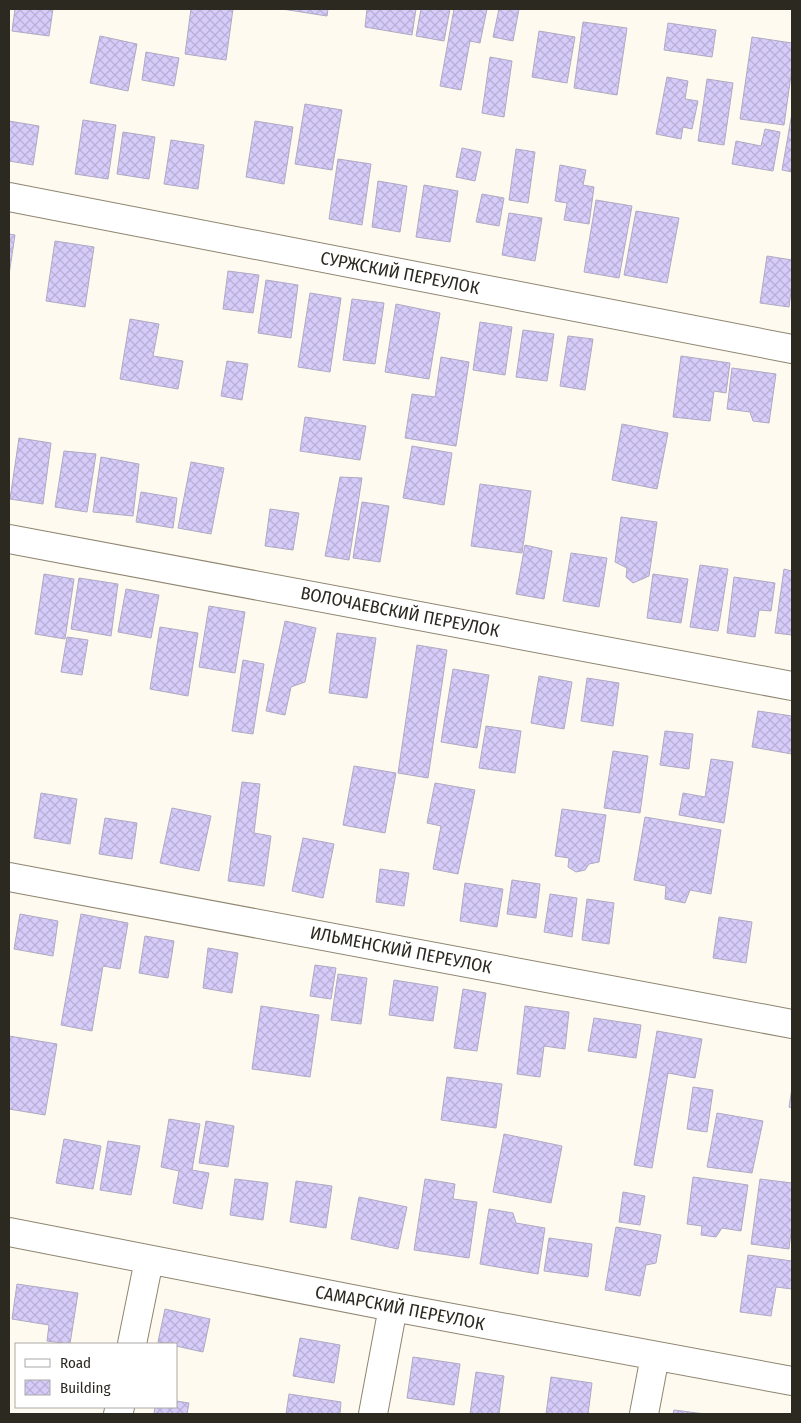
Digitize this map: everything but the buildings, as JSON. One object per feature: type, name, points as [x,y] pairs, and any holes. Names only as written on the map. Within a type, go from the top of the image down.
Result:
[{"type":"street","name":"СУРЖСКИЙ ПЕРЕУЛОК","points":[[9,197],[792,349]]},
{"type":"street","name":"ВОЛОЧАЕВСКИЙ ПЕРЕУЛОК","points":[[9,539],[792,686]]},
{"type":"street","name":"ИЛЬМЕНСКИЙ ПЕРЕУЛОК","points":[[9,877],[792,1024]]},
{"type":"street","name":"САМАРСКИЙ ПЕРЕУЛОК","points":[[9,1232],[393,1307],[792,1381]]},
{"type":"street","points":[[132,1343],[149,1260]]},
{"type":"street","points":[[373,1414],[393,1307]]},
{"type":"street","points":[[644,1414],[655,1356]]}]
